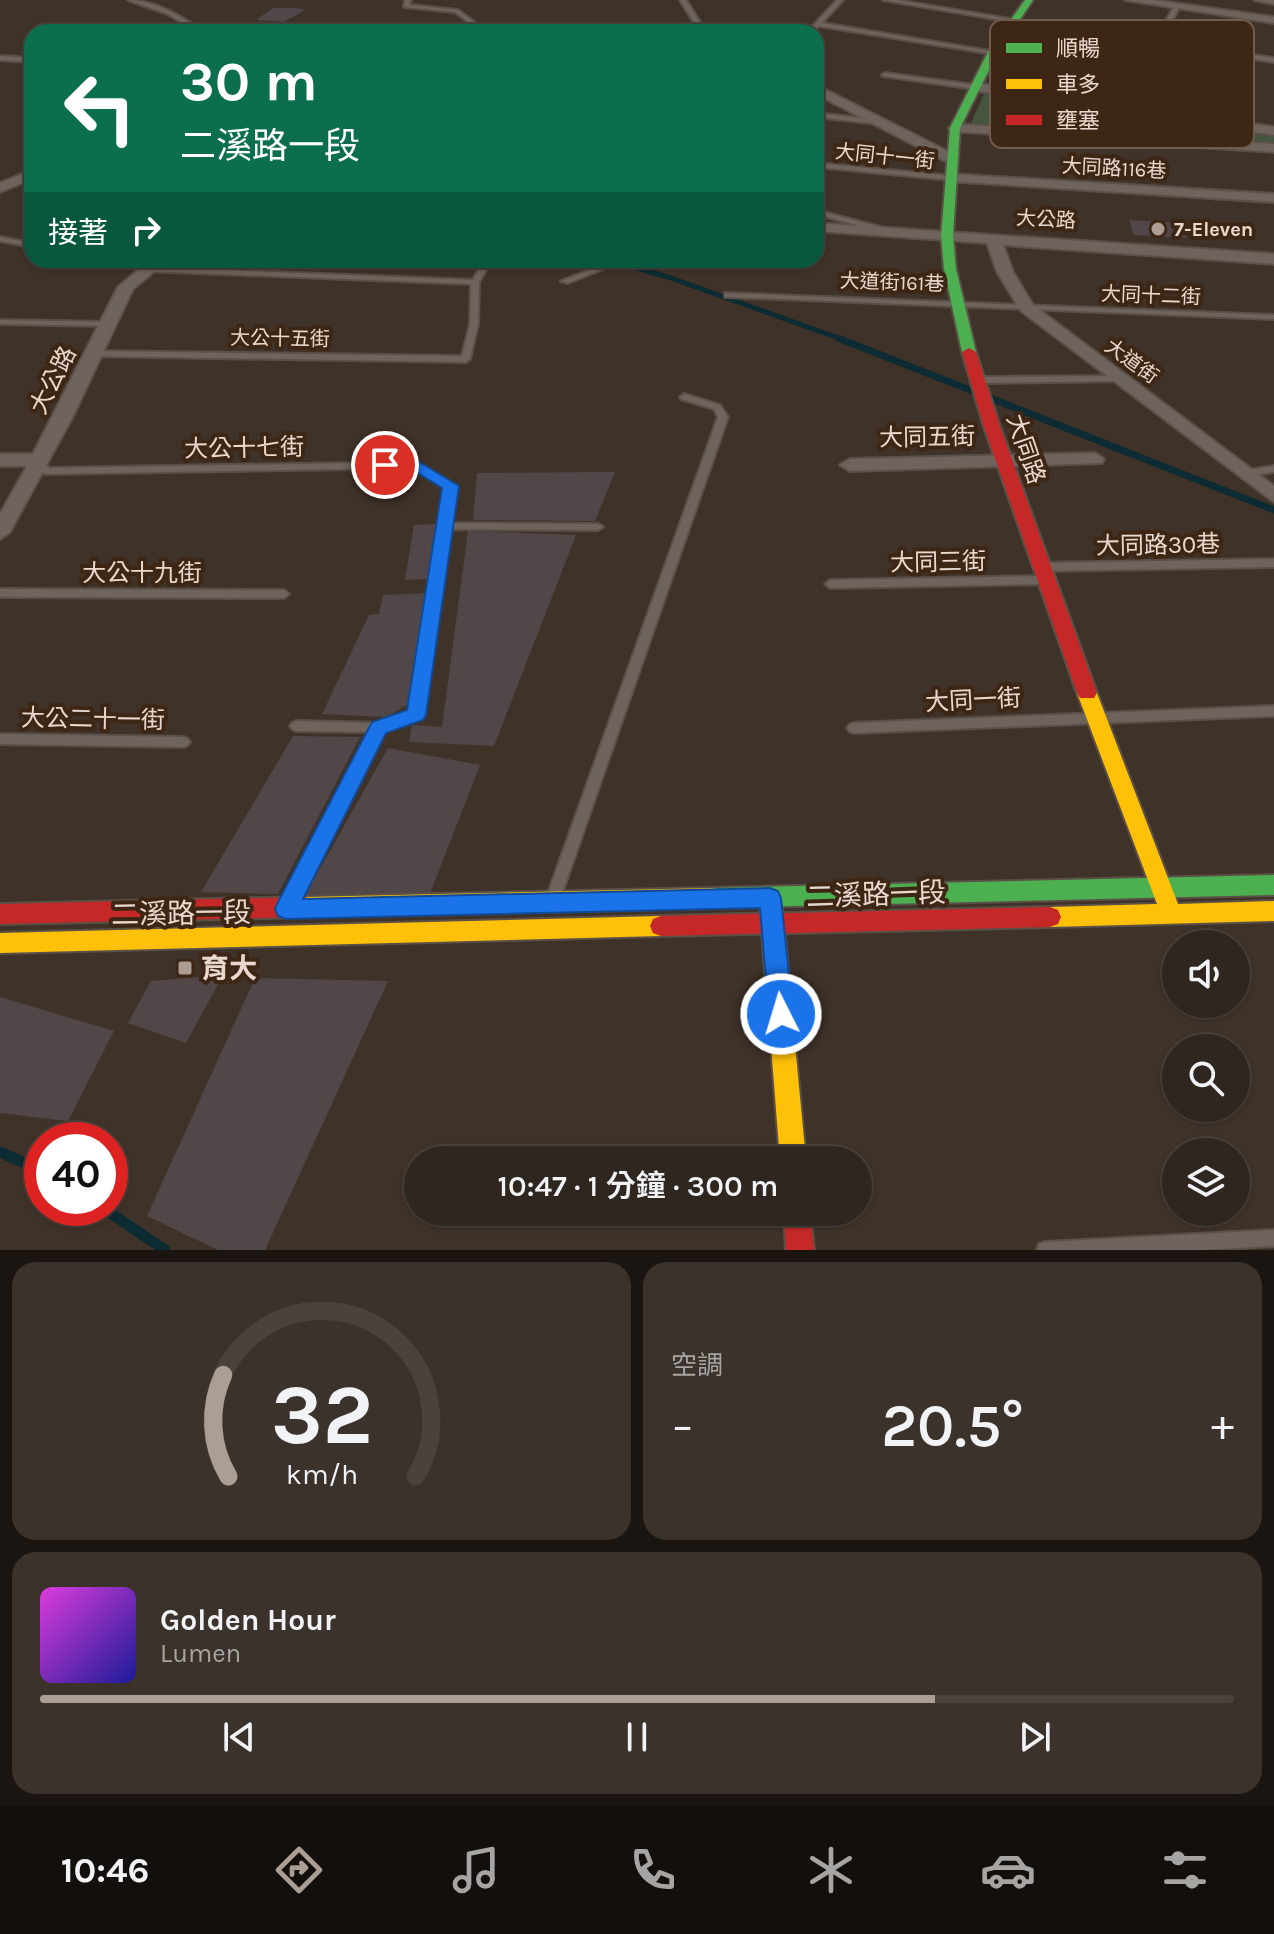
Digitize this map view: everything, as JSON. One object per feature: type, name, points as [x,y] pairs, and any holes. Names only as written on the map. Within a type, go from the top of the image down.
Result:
[{"type":"street","name":"大同路","points":[[1013,20],[1029,0]]},
{"type":"street","points":[[1130,0],[1274,20]]},
{"type":"street","name":"大同路","points":[[990,58],[955,128],[950,158],[947,236],[958,302],[981,389],[1005,462],[1095,716],[1171,913]]},
{"type":"street","points":[[975,87],[990,89]]},
{"type":"street","points":[[824,93],[950,158]]},
{"type":"street","points":[[955,128],[990,130]]},
{"type":"street","points":[[1254,128],[1274,131]]},
{"type":"street","points":[[1254,147],[1274,148]]},
{"type":"street","points":[[0,188],[24,178]]},
{"type":"street","name":"大同路116巷","points":[[951,178],[1274,198]]},
{"type":"street","name":"大公路","points":[[824,228],[1274,259]]},
{"type":"street","name":"大道街","points":[[993,238],[1005,272],[1027,308],[1166,412],[1241,474],[1274,496]]},
{"type":"street","name":"大公路","points":[[0,532],[65,414],[126,287],[148,268]]},
{"type":"street","name":"大同五街","points":[[850,465],[1095,459]]},
{"type":"street","points":[[0,460],[37,460]]},
{"type":"street","name":"二溪路一段","points":[[0,914],[770,898],[1160,886],[1271,890]]},
{"type":"street","points":[[770,898],[792,1146]]},
{"type":"street","name":"二溪路一段","points":[[0,943],[277,939],[1274,911]]},
{"type":"street","points":[[798,1226],[800,1250]]},
{"type":"lane","points":[[131,0],[170,13],[188,24]]},
{"type":"lane","points":[[408,0],[406,6],[456,11],[474,24]]},
{"type":"lane","points":[[683,0],[698,24]]},
{"type":"lane","points":[[818,24],[840,0]]},
{"type":"lane","points":[[886,0],[1013,20]]},
{"type":"lane","points":[[1257,0],[1274,2]]},
{"type":"lane","points":[[1170,20],[1177,6]]},
{"type":"lane","points":[[824,25],[990,52]]},
{"type":"lane","points":[[1254,57],[1274,60]]},
{"type":"lane","points":[[0,58],[24,60]]},
{"type":"lane","points":[[885,75],[975,87]]},
{"type":"lane","points":[[824,116],[881,122]]},
{"type":"lane","name":"大同十一街","points":[[824,166],[951,178]]},
{"type":"lane","points":[[824,214],[887,232]]},
{"type":"lane","points":[[0,239],[24,244]]},
{"type":"lane","points":[[225,268],[475,282],[483,268]]},
{"type":"lane","points":[[565,281],[601,268]]},
{"type":"lane","name":"大公十五街","points":[[93,354],[466,359],[474,324],[475,282]]},
{"type":"lane","name":"大道街161巷","points":[[728,295],[958,302],[1027,308]]},
{"type":"lane","name":"大同十二街","points":[[1027,308],[1274,317]]},
{"type":"lane","points":[[0,322],[106,324]]},
{"type":"lane","points":[[981,389],[1118,379]]},
{"type":"lane","points":[[552,903],[723,417],[717,407],[684,397]]},
{"type":"lane","name":"大公十七街","points":[[37,460],[46,471],[416,465],[451,486],[444,526]]},
{"type":"lane","points":[[1241,474],[1274,469]]},
{"type":"lane","points":[[296,726],[379,728],[416,715],[444,526],[598,527]]},
{"type":"lane","name":"大同路30巷","points":[[1045,574],[1274,563]]},
{"type":"lane","name":"大同三街","points":[[830,584],[1045,574]]},
{"type":"lane","name":"大公十九街","points":[[0,593],[284,594]]},
{"type":"lane","name":"大同一街","points":[[853,728],[1274,711]]},
{"type":"lane","points":[[277,939],[286,909],[379,728]]},
{"type":"lane","name":"大公二十一街","points":[[0,739],[184,742]]},
{"type":"lane","points":[[1045,1250],[1274,1238]]},
{"type":"green space","points":[[984,94],[990,95],[990,128],[969,127]]},
{"type":"green space","points":[[1254,132],[1274,135],[1274,147],[1254,146]]},
{"type":"building","points":[[273,8],[305,10],[284,22],[256,20]]},
{"type":"building","name":"7-Eleven","points":[[1129,220],[1181,223],[1187,238],[1134,235]]},
{"type":"building","points":[[615,472],[595,521],[473,520],[477,473]]},
{"type":"building","points":[[437,524],[428,579],[405,580],[414,525]]},
{"type":"building","points":[[468,531],[576,535],[494,746],[409,742],[412,725],[442,727]]},
{"type":"building","points":[[426,593],[407,705],[386,717],[322,714],[369,615],[379,614],[383,595]]},
{"type":"building","points":[[293,736],[360,737],[278,894],[201,892]]},
{"type":"building","points":[[388,748],[480,765],[429,896],[304,897]]},
{"type":"building","points":[[223,975],[186,1043],[128,1023],[151,981]]},
{"type":"building","points":[[255,978],[388,981],[265,1250],[218,1250],[147,1216]]},
{"type":"building","points":[[0,997],[114,1031],[68,1121],[0,1113]]},
{"type":"waterway","points":[[637,268],[844,340]]},
{"type":"waterway","points":[[838,338],[1274,510]]},
{"type":"waterway","points":[[0,1152],[24,1163]]},
{"type":"waterway","points":[[128,1225],[165,1250]]},
{"type":"traffic: fast","points":[[1015,20],[1029,0]]},
{"type":"traffic: fast","points":[[969,352],[950,269],[947,236],[955,128],[990,58]]},
{"type":"traffic: fast","points":[[712,898],[1274,885]]},
{"type":"traffic: slow","points":[[1087,693],[1167,903]]},
{"type":"traffic: slow","points":[[305,907],[712,898]]},
{"type":"traffic: slow","points":[[771,907],[792,1146]]},
{"type":"traffic: slow","points":[[1050,917],[1274,911]]},
{"type":"traffic: slow","points":[[0,943],[661,926]]},
{"type":"traffic: jam","points":[[969,352],[991,424],[1087,693]]},
{"type":"traffic: jam","points":[[0,914],[305,907]]},
{"type":"traffic: jam","points":[[661,926],[1050,917]]},
{"type":"traffic: jam","points":[[798,1226],[800,1250]]},
{"type":"place","name":"7-Eleven","points":[[1158,229]]},
{"type":"place","name":"育大","points":[[185,968]]},
{"type":"route","points":[[385,465],[416,465],[451,486],[416,715],[379,728],[286,909],[770,898],[781,1014]]}]
